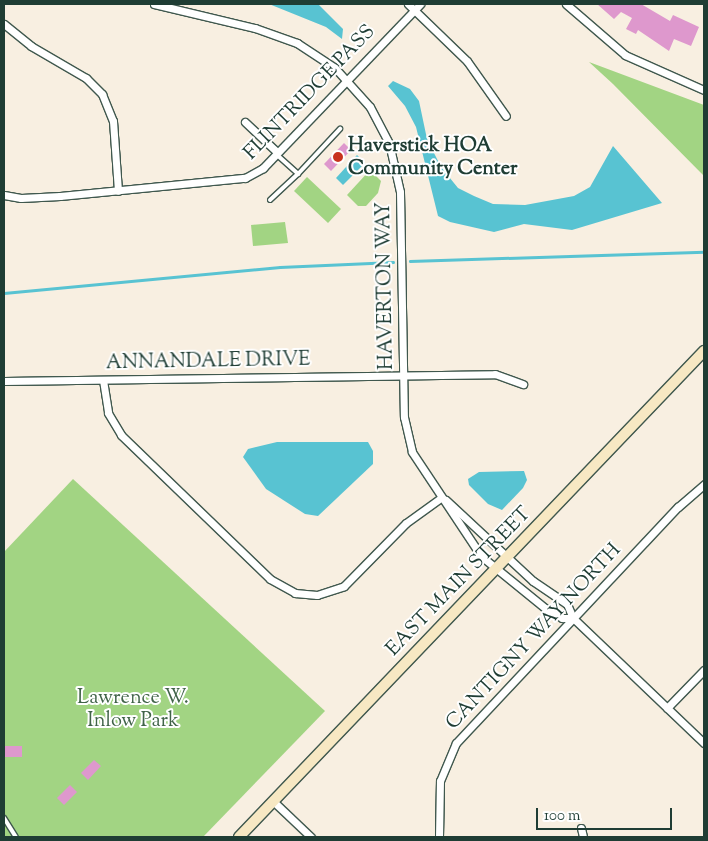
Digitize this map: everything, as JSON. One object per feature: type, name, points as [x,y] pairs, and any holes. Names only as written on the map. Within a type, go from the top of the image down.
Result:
[{"type":"main road","name":"EAST MAIN STREET","points":[[239,837],[704,352]]},
{"type":"street","name":"HAVERTON WAY","points":[[154,4],[290,40],[319,56],[347,79],[378,121],[393,153],[402,210],[404,417],[409,443],[422,471],[442,497],[462,530],[496,569],[556,616],[573,618]]},
{"type":"street","points":[[408,4],[417,7],[467,62],[506,116]]},
{"type":"street","points":[[566,4],[626,55],[704,90]]},
{"type":"street","name":"FLINTRIDGE PASS","points":[[4,195],[21,198],[240,180],[257,172],[277,153],[417,7]]},
{"type":"street","points":[[4,24],[31,46],[86,78],[102,94],[113,121],[118,191]]},
{"type":"street","points":[[245,122],[277,153]]},
{"type":"street","name":"ANNANDALE DRIVE","points":[[4,381],[495,374],[523,384]]},
{"type":"street","points":[[103,380],[108,413],[126,441],[270,579],[288,590],[308,595],[332,592],[344,586],[406,523],[442,497]]},
{"type":"street","name":"CANTIGNY WAY NORTH","points":[[439,837],[440,781],[456,742],[683,502],[704,484]]},
{"type":"street","name":"HAVERTON WAY","points":[[442,497],[533,581],[567,604],[573,618],[704,743]]},
{"type":"street","points":[[667,708],[704,670]]},
{"type":"street","points":[[273,801],[311,837]]},
{"type":"street","points":[[581,828],[583,837]]},
{"type":"lane","points":[[270,200],[298,174],[340,129]]},
{"type":"lane","points":[[277,153],[298,174]]},
{"type":"lane","points":[[4,818],[16,837]]},
{"type":"green space","points":[[589,62],[704,105],[704,176],[613,84]]},
{"type":"green space","points":[[370,170],[381,181],[378,193],[366,206],[358,206],[347,195]]},
{"type":"green space","points":[[307,177],[341,209],[328,223],[294,191]]},
{"type":"green space","points":[[285,222],[288,243],[253,246],[251,225]]},
{"type":"green space","name":"Lawrence W. Inlow Park","points":[[73,479],[325,711],[203,837],[4,837],[4,552]]},
{"type":"water","points":[[269,4],[318,4],[343,29],[342,39],[326,27]]},
{"type":"water","points":[[393,81],[410,89],[419,101],[427,139],[441,167],[458,188],[474,196],[493,204],[525,205],[574,196],[590,187],[613,146],[662,203],[572,230],[524,224],[494,232],[450,222],[438,216],[416,127],[405,106],[388,86]]},
{"type":"water","points":[[357,155],[365,163],[343,185],[336,178]]},
{"type":"water","points":[[277,442],[368,442],[373,451],[373,464],[318,516],[305,514],[266,489],[243,457],[248,449]]},
{"type":"water","points":[[524,471],[527,480],[523,488],[502,510],[488,504],[469,485],[468,479],[479,472]]},
{"type":"building","points":[[597,4],[641,4],[670,21],[673,15],[699,27],[691,46],[674,39],[669,51],[638,30],[636,34],[626,29],[632,18],[621,12],[614,19]]},
{"type":"building","name":"Haverstick HOA Community Center","points":[[344,143],[351,150],[331,171],[324,164]]},
{"type":"building","points":[[4,746],[22,746],[22,757],[4,757]]},
{"type":"building","points":[[94,760],[101,766],[88,780],[81,773]]},
{"type":"building","points":[[70,785],[77,792],[64,805],[57,798]]},
{"type":"waterway","points":[[410,261],[704,252]]},
{"type":"waterway","points":[[4,293],[280,267],[393,262]]},
{"type":"place","name":"Haverstick HOA Community Center","points":[[338,157]]}]
